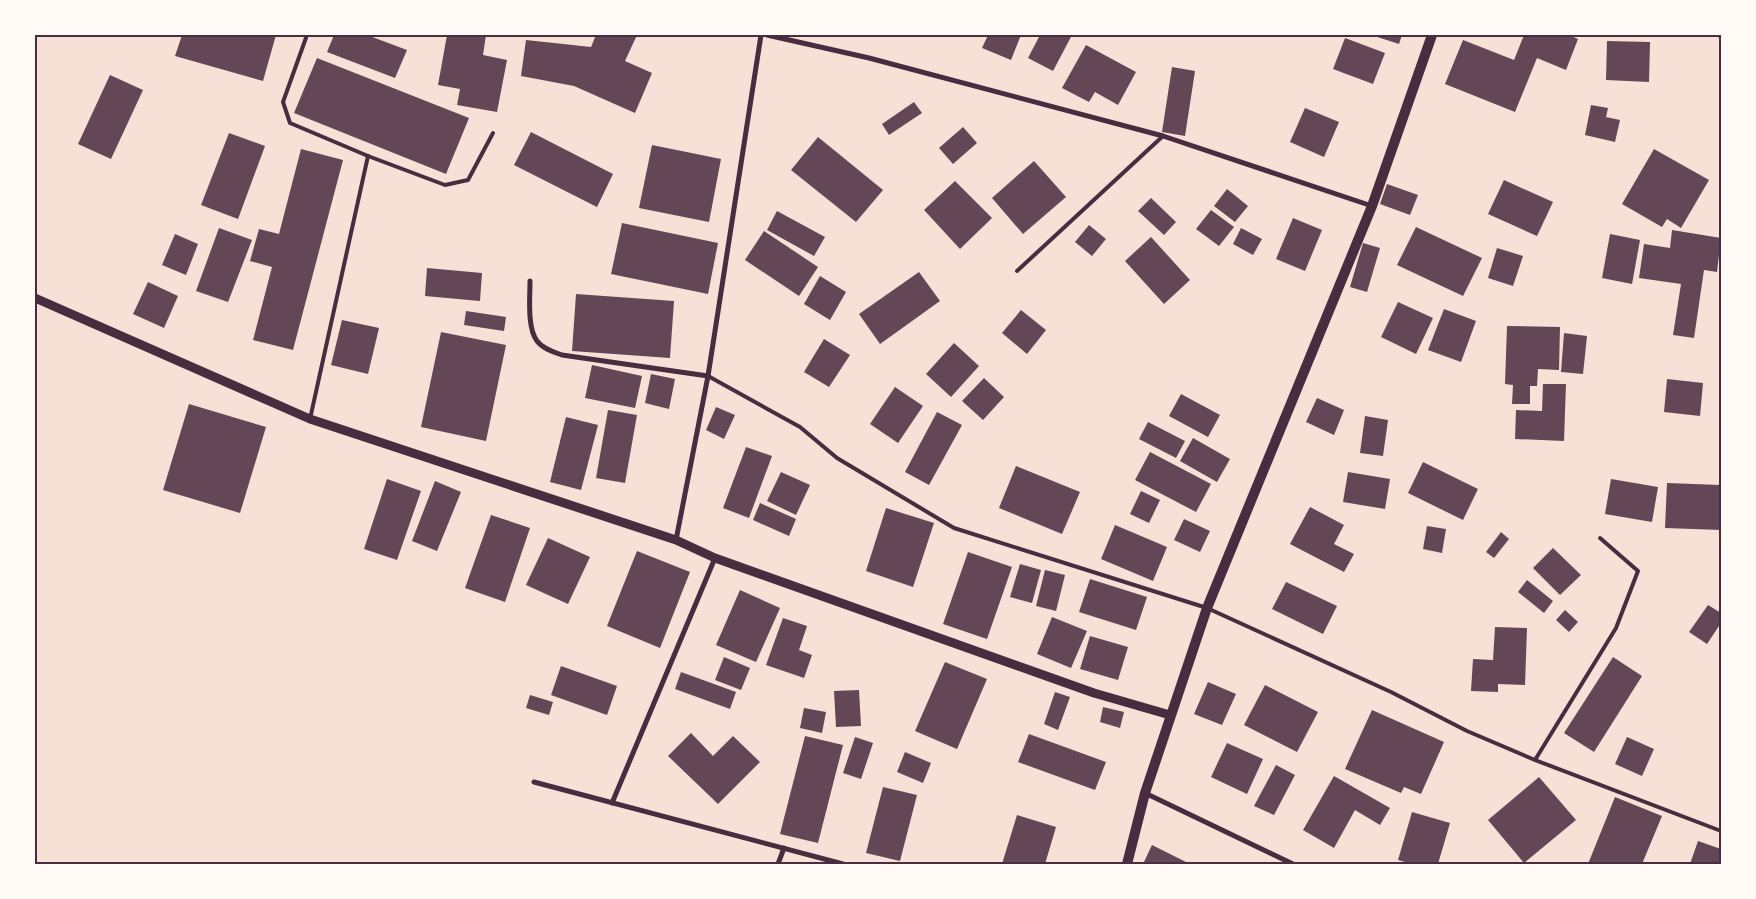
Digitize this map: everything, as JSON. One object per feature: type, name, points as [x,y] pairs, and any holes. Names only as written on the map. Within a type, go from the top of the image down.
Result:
[{"type":"main road","points":[[1127,864],[1145,793],[1207,608],[1372,206],[1432,35]]},
{"type":"street","points":[[676,540],[708,376],[761,35]]},
{"type":"street","points":[[767,35],[869,58],[1163,136],[1372,206]]},
{"type":"street","points":[[530,281],[532,330],[538,342],[546,348],[562,355],[708,376]]},
{"type":"street","points":[[35,298],[310,419],[676,540],[716,558],[1094,693],[1170,715]]},
{"type":"street","points":[[612,802],[716,558]]},
{"type":"street","points":[[534,782],[843,864]]},
{"type":"street","points":[[1145,793],[1293,864]]},
{"type":"street","points":[[778,864],[784,848]]},
{"type":"lane","points":[[306,35],[283,102],[290,122],[368,156],[445,185],[468,180],[492,133]]},
{"type":"lane","points":[[1017,271],[1163,136]]},
{"type":"lane","points":[[310,419],[368,156]]},
{"type":"lane","points":[[708,376],[800,427],[837,458],[954,528],[1207,608],[1391,692],[1466,731],[1534,760],[1721,831]]},
{"type":"lane","points":[[1534,760],[1616,628],[1638,570],[1600,538]]},
{"type":"building","points":[[182,35],[276,35],[263,81],[175,56]]},
{"type":"building","points":[[334,35],[367,35],[407,50],[395,78],[327,52]]},
{"type":"building","points":[[447,35],[486,35],[483,55],[507,60],[497,112],[457,105],[460,89],[438,85]]},
{"type":"building","points":[[596,35],[637,35],[625,61],[652,73],[635,113],[574,86],[521,76],[526,40],[591,47]]},
{"type":"building","points":[[988,35],[1021,35],[1011,60],[982,48]]},
{"type":"building","points":[[1040,35],[1072,35],[1053,71],[1028,58]]},
{"type":"building","points":[[1371,35],[1402,35],[1399,44]]},
{"type":"building","points":[[1524,35],[1569,35],[1578,39],[1566,70],[1537,58],[1515,112],[1445,84],[1463,40],[1514,60]]},
{"type":"building","points":[[1345,38],[1385,53],[1373,84],[1333,69]]},
{"type":"building","points":[[1607,41],[1650,42],[1649,82],[1606,80]]},
{"type":"building","points":[[1086,45],[1136,72],[1118,105],[1095,92],[1089,102],[1062,88]]},
{"type":"building","points":[[317,58],[469,118],[446,174],[294,113]]},
{"type":"building","points":[[1172,67],[1195,71],[1185,136],[1162,132]]},
{"type":"building","points":[[110,75],[143,90],[111,159],[78,144]]},
{"type":"building","points":[[914,102],[922,113],[889,135],[882,124]]},
{"type":"building","points":[[1591,105],[1608,108],[1606,117],[1620,120],[1615,142],[1585,135]]},
{"type":"building","points":[[1305,108],[1339,122],[1324,157],[1290,142]]},
{"type":"building","points":[[963,127],[977,143],[953,164],[939,148]]},
{"type":"building","points":[[531,132],[613,174],[597,207],[514,165]]},
{"type":"building","points":[[229,133],[265,146],[238,219],[201,205]]},
{"type":"building","points":[[818,137],[883,190],[856,222],[791,170]]},
{"type":"building","points":[[652,145],[721,159],[709,222],[639,208]]},
{"type":"building","points":[[301,149],[343,160],[293,350],[253,340],[272,267],[250,261],[259,229],[279,234]]},
{"type":"building","points":[[1654,149],[1709,180],[1681,228],[1667,219],[1662,227],[1622,204]]},
{"type":"building","points":[[1034,161],[1066,197],[1023,234],[992,198]]},
{"type":"building","points":[[1504,180],[1553,202],[1537,236],[1488,214]]},
{"type":"building","points":[[955,181],[992,218],[960,249],[924,210]]},
{"type":"building","points":[[1387,184],[1418,195],[1410,215],[1380,204]]},
{"type":"building","points":[[1227,189],[1248,206],[1235,222],[1214,206]]},
{"type":"building","points":[[1151,198],[1176,222],[1164,235],[1138,211]]},
{"type":"building","points":[[1211,210],[1234,227],[1219,246],[1196,229]]},
{"type":"building","points":[[777,211],[825,237],[814,256],[767,230]]},
{"type":"building","points":[[1293,218],[1322,230],[1305,271],[1276,259]]},
{"type":"building","points":[[622,223],[718,243],[708,294],[611,274]]},
{"type":"building","points":[[1089,225],[1106,239],[1092,256],[1075,242]]},
{"type":"building","points":[[1416,227],[1482,258],[1463,296],[1397,265]]},
{"type":"building","points":[[219,228],[252,240],[228,302],[196,291]]},
{"type":"building","points":[[1241,228],[1262,239],[1253,255],[1233,244]]},
{"type":"building","points":[[1672,230],[1721,238],[1717,272],[1704,270],[1694,338],[1673,335],[1681,284],[1639,278],[1644,244],[1670,248]]},
{"type":"building","points":[[764,231],[818,267],[799,296],[745,260]]},
{"type":"building","points":[[175,234],[198,244],[186,275],[162,265]]},
{"type":"building","points":[[1610,234],[1640,240],[1632,284],[1602,278]]},
{"type":"building","points":[[1151,237],[1190,280],[1164,304],[1125,261]]},
{"type":"building","points":[[1363,243],[1380,248],[1367,292],[1350,287]]},
{"type":"building","points":[[1497,248],[1523,256],[1513,286],[1488,278]]},
{"type":"building","points":[[427,268],[482,273],[480,301],[425,296]]},
{"type":"building","points":[[919,272],[940,301],[880,344],[859,314]]},
{"type":"building","points":[[820,276],[846,292],[830,320],[804,304]]},
{"type":"building","points":[[148,282],[178,296],[164,328],[133,314]]},
{"type":"building","points":[[576,294],[674,301],[670,358],[572,351]]},
{"type":"building","points":[[1398,302],[1433,318],[1416,354],[1381,337]]},
{"type":"building","points":[[1444,309],[1476,321],[1461,362],[1428,350]]},
{"type":"building","points":[[1021,310],[1046,330],[1027,354],[1002,333]]},
{"type":"building","points":[[466,311],[506,317],[504,331],[464,325]]},
{"type":"building","points":[[342,320],[379,328],[368,374],[331,365]]},
{"type":"building","points":[[1507,326],[1560,327],[1559,370],[1538,369],[1537,386],[1530,386],[1530,404],[1512,404],[1513,385],[1505,384]]},
{"type":"building","points":[[441,332],[506,345],[486,441],[421,427]]},
{"type":"building","points":[[1564,333],[1587,336],[1583,374],[1561,372]]},
{"type":"building","points":[[824,339],[850,355],[829,387],[804,372]]},
{"type":"building","points":[[954,343],[979,366],[951,397],[926,374]]},
{"type":"building","points":[[592,365],[642,376],[635,408],[585,398]]},
{"type":"building","points":[[651,374],[675,379],[669,409],[645,403]]},
{"type":"building","points":[[984,378],[1004,397],[983,420],[962,401]]},
{"type":"building","points":[[1667,379],[1703,383],[1700,416],[1664,412]]},
{"type":"building","points":[[1543,384],[1566,384],[1564,441],[1515,439],[1516,410],[1542,411]]},
{"type":"building","points":[[895,387],[923,406],[898,443],[870,424]]},
{"type":"building","points":[[1181,394],[1220,415],[1208,437],[1169,416]]},
{"type":"building","points":[[1317,398],[1344,410],[1334,435],[1306,422]]},
{"type":"building","points":[[189,404],[266,427],[240,513],[163,490]]},
{"type":"building","points":[[716,407],[735,415],[724,439],[706,430]]},
{"type":"building","points":[[608,410],[637,415],[625,483],[596,478]]},
{"type":"building","points":[[937,412],[962,425],[929,485],[905,472]]},
{"type":"building","points":[[1365,416],[1388,420],[1383,456],[1360,453]]},
{"type":"building","points":[[566,417],[598,425],[581,490],[550,482]]},
{"type":"building","points":[[1148,422],[1185,441],[1176,458],[1139,439]]},
{"type":"building","points":[[1193,438],[1230,459],[1217,482],[1180,461]]},
{"type":"building","points":[[746,447],[772,456],[749,518],[723,508]]},
{"type":"building","points":[[1150,452],[1211,484],[1196,512],[1135,480]]},
{"type":"building","points":[[1423,462],[1478,489],[1463,520],[1408,493]]},
{"type":"building","points":[[1016,466],[1080,492],[1062,534],[999,508]]},
{"type":"building","points":[[781,472],[810,485],[796,515],[767,501]]},
{"type":"building","points":[[1348,472],[1390,479],[1385,509],[1343,502]]},
{"type":"building","points":[[387,479],[421,491],[397,560],[364,549]]},
{"type":"building","points":[[1611,479],[1658,487],[1652,522],[1605,514]]},
{"type":"building","points":[[435,481],[461,492],[437,551],[412,541]]},
{"type":"building","points":[[1667,483],[1721,485],[1721,530],[1665,528]]},
{"type":"building","points":[[1141,491],[1160,500],[1149,523],[1130,514]]},
{"type":"building","points":[[760,503],[796,519],[789,536],[753,520]]},
{"type":"building","points":[[1310,507],[1344,525],[1334,544],[1354,554],[1344,572],[1290,544]]},
{"type":"building","points":[[886,508],[934,523],[913,587],[866,571]]},
{"type":"building","points":[[491,515],[530,528],[505,602],[465,588]]},
{"type":"building","points":[[1184,519],[1210,531],[1200,552],[1174,540]]},
{"type":"building","points":[[1115,525],[1167,547],[1153,581],[1101,559]]},
{"type":"building","points":[[1427,526],[1446,529],[1442,553],[1423,549]]},
{"type":"building","points":[[1501,532],[1509,539],[1494,558],[1486,552]]},
{"type":"building","points":[[548,538],[590,557],[568,604],[526,585]]},
{"type":"building","points":[[1553,548],[1581,575],[1560,595],[1533,568]]},
{"type":"building","points":[[637,551],[690,572],[660,648],[607,626]]},
{"type":"building","points":[[968,552],[1012,567],[987,639],[943,624]]},
{"type":"building","points":[[1020,564],[1041,570],[1032,603],[1010,597]]},
{"type":"building","points":[[1045,570],[1065,575],[1056,611],[1036,606]]},
{"type":"building","points":[[1090,579],[1147,597],[1136,630],[1079,612]]},
{"type":"building","points":[[1527,580],[1553,601],[1544,613],[1518,592]]},
{"type":"building","points":[[1286,582],[1337,606],[1323,634],[1272,609]]},
{"type":"building","points":[[740,590],[780,608],[756,662],[716,645]]},
{"type":"building","points":[[1708,605],[1721,613],[1721,623],[1707,644],[1689,632]]},
{"type":"building","points":[[1565,610],[1578,622],[1569,632],[1556,620]]},
{"type":"building","points":[[1052,617],[1087,631],[1071,668],[1037,654]]},
{"type":"building","points":[[783,618],[807,626],[799,650],[812,655],[804,678],[766,665]]},
{"type":"building","points":[[1495,627],[1527,628],[1525,685],[1498,684],[1498,692],[1471,691],[1473,659],[1493,660]]},
{"type":"building","points":[[1090,636],[1128,647],[1118,680],[1080,669]]},
{"type":"building","points":[[724,657],[750,668],[741,690],[715,680]]},
{"type":"building","points":[[1613,657],[1642,676],[1594,752],[1564,733]]},
{"type":"building","points":[[945,662],[987,679],[957,749],[915,731]]},
{"type":"building","points":[[561,666],[617,686],[607,715],[551,695]]},
{"type":"building","points":[[681,672],[736,692],[730,709],[675,689]]},
{"type":"building","points":[[1208,682],[1236,694],[1222,725],[1194,714]]},
{"type":"building","points":[[1265,685],[1318,712],[1297,752],[1244,725]]},
{"type":"building","points":[[859,690],[861,726],[836,727],[834,691]]},
{"type":"building","points":[[1055,692],[1070,697],[1058,730],[1044,724]]},
{"type":"building","points":[[530,695],[553,702],[549,715],[526,708]]},
{"type":"building","points":[[1103,707],[1124,712],[1120,728],[1100,722]]},
{"type":"building","points":[[804,708],[826,712],[822,733],[800,728]]},
{"type":"building","points":[[1372,710],[1444,742],[1421,794],[1404,787],[1401,793],[1345,769]]},
{"type":"building","points":[[691,733],[713,756],[733,736],[760,762],[718,804],[668,756]]},
{"type":"building","points":[[1029,734],[1106,762],[1095,790],[1018,762]]},
{"type":"building","points":[[805,736],[843,745],[818,843],[780,834]]},
{"type":"building","points":[[855,737],[873,743],[861,779],[843,773]]},
{"type":"building","points":[[1627,737],[1654,749],[1642,776],[1615,764]]},
{"type":"building","points":[[1227,743],[1263,759],[1247,794],[1211,777]]},
{"type":"building","points":[[905,752],[931,763],[923,783],[897,772]]},
{"type":"building","points":[[1276,765],[1295,775],[1274,815],[1254,806]]},
{"type":"building","points":[[1334,776],[1390,808],[1380,825],[1355,810],[1334,848],[1303,830]]},
{"type":"building","points":[[1539,777],[1576,820],[1524,863],[1488,820]]},
{"type":"building","points":[[883,787],[917,795],[900,861],[866,853]]},
{"type":"building","points":[[1615,797],[1662,816],[1642,864],[1588,864]]},
{"type":"building","points":[[1412,812],[1450,823],[1438,864],[1412,864],[1398,860]]},
{"type":"building","points":[[1017,815],[1056,827],[1045,864],[1002,864]]},
{"type":"building","points":[[1698,841],[1721,849],[1721,864],[1690,864]]},
{"type":"building","points":[[1152,845],[1190,864],[1143,864]]}]
